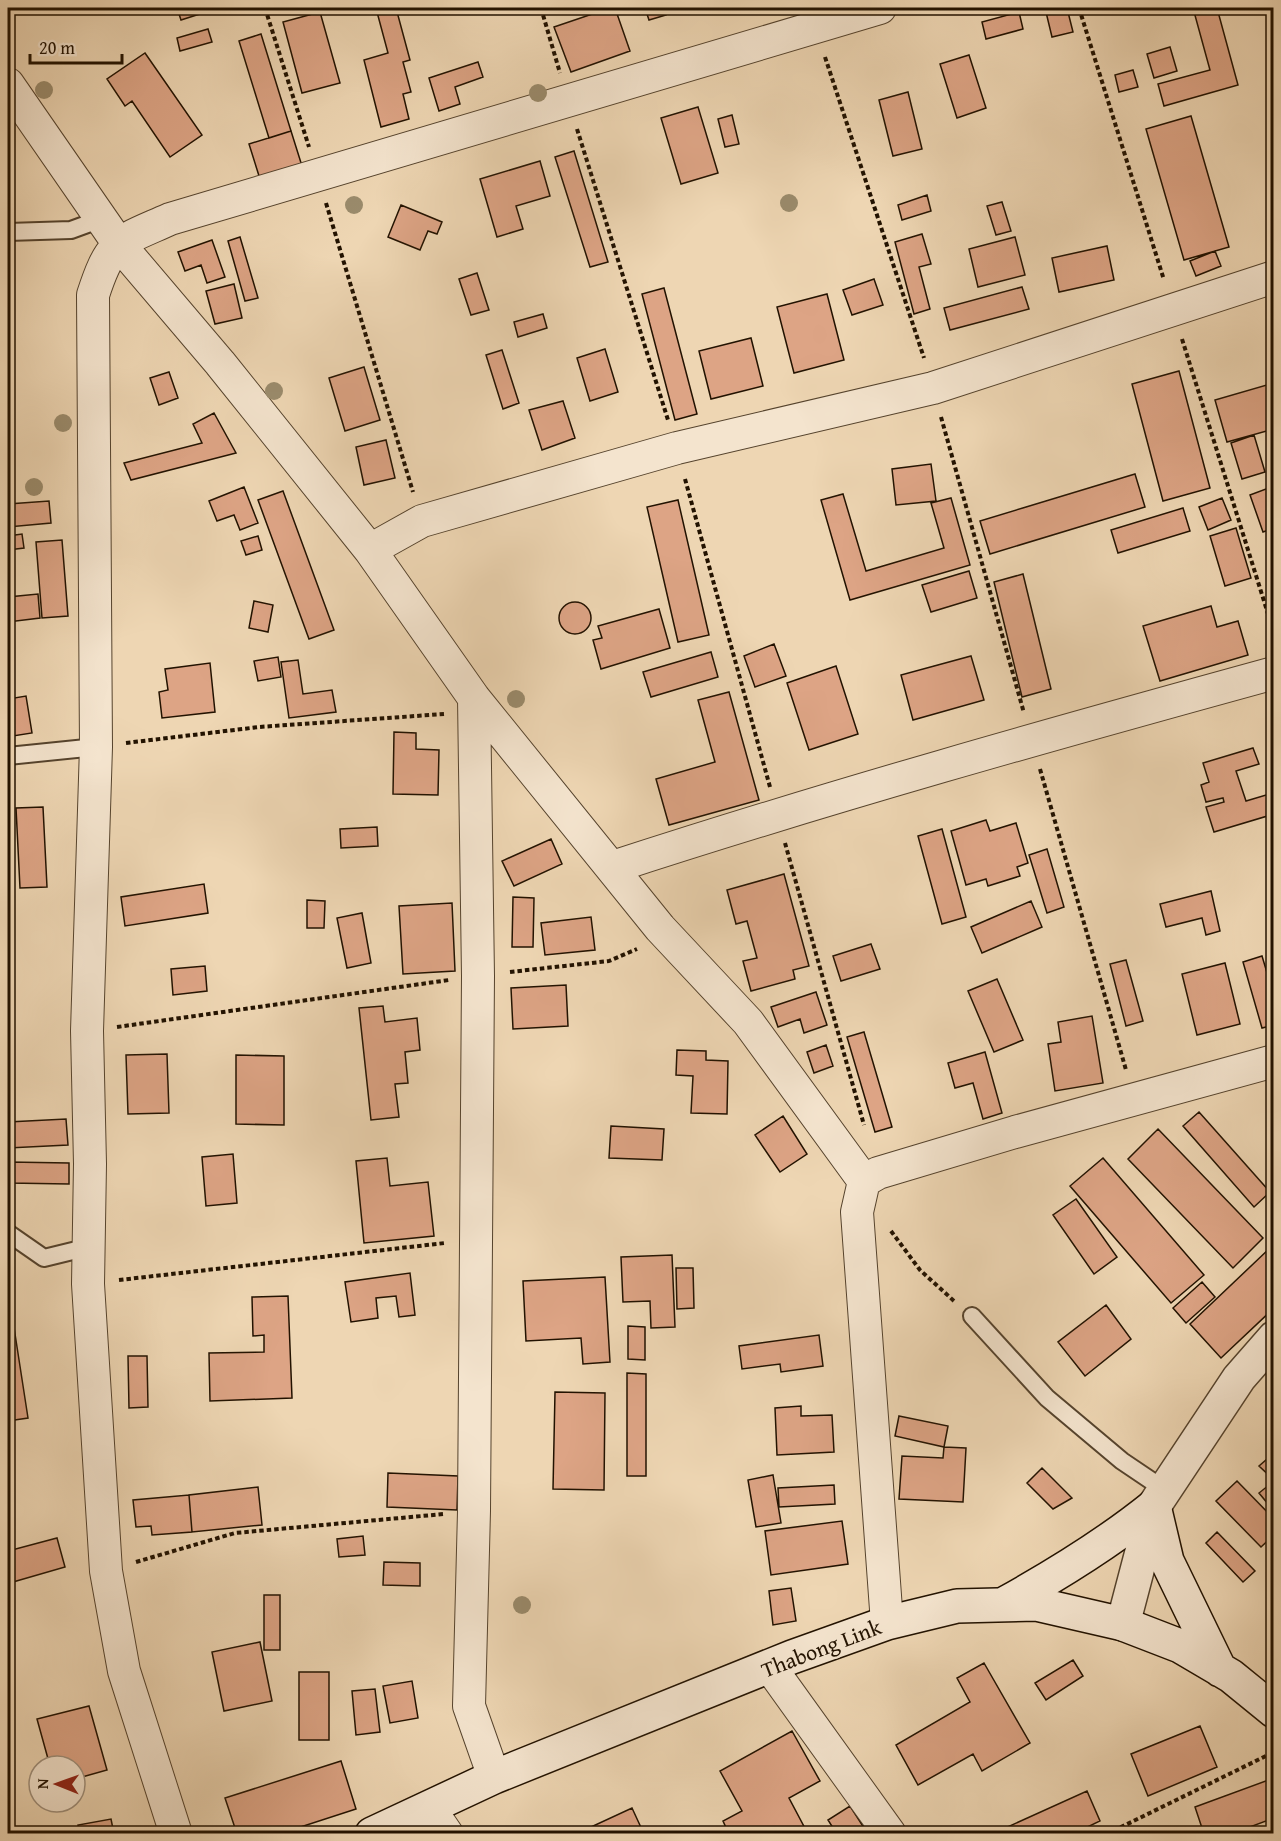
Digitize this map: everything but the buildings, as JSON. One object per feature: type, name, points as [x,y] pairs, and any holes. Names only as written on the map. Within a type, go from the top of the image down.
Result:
[{"type":"main road","points":[[1003,1605],[1070,1568],[1109,1542],[1160,1498],[1239,1378],[1274,1338]]},
{"type":"main road","points":[[1124,1624],[1160,1498]]},
{"type":"main road","points":[[1160,1498],[1167,1561],[1220,1670]]},
{"type":"main road","name":"Thabong Link","points":[[372,1833],[438,1821],[494,1777],[886,1623],[957,1606],[1036,1604],[1124,1624],[1180,1646],[1220,1670],[1274,1711]]},
{"type":"street","points":[[109,231],[170,219],[567,99],[880,8]]},
{"type":"street","points":[[8,84],[109,231],[220,363],[370,550],[475,704],[613,867],[660,928],[748,1022],[871,1177]]},
{"type":"street","points":[[109,231],[103,264],[93,295],[96,747],[87,1031],[88,1284],[106,1571],[124,1671],[176,1833]]},
{"type":"street","points":[[370,550],[422,521],[677,448],[933,388],[1274,277]]},
{"type":"street","points":[[613,867],[777,814],[1031,739],[1274,673]]},
{"type":"street","points":[[475,704],[478,975],[474,1511],[469,1706],[494,1777]]},
{"type":"street","points":[[871,1177],[1274,1061]]},
{"type":"street","points":[[871,1177],[857,1212],[886,1623]]},
{"type":"street","points":[[770,1667],[890,1833]]},
{"type":"lane","points":[[8,232],[109,231]]},
{"type":"lane","points":[[8,756],[96,747]]},
{"type":"lane","points":[[8,1233],[45,1258],[89,1247]]},
{"type":"lane","points":[[972,1316],[1047,1398],[1122,1461],[1160,1498]]},
{"type":"path","points":[[265,8],[318,174],[422,521]]},
{"type":"path","points":[[541,8],[567,99],[677,448],[777,814],[871,1177]]},
{"type":"path","points":[[816,28],[933,388],[1135,1100]]},
{"type":"path","points":[[96,747],[475,704]]},
{"type":"path","points":[[87,1031],[478,975],[609,961],[633,952],[660,928]]},
{"type":"path","points":[[857,1212],[885,1224],[920,1270],[972,1316]]},
{"type":"path","points":[[88,1284],[476,1240]]},
{"type":"path","points":[[106,1571],[235,1533],[474,1511]]},
{"type":"path","points":[[1107,1833],[1274,1752]]}]
